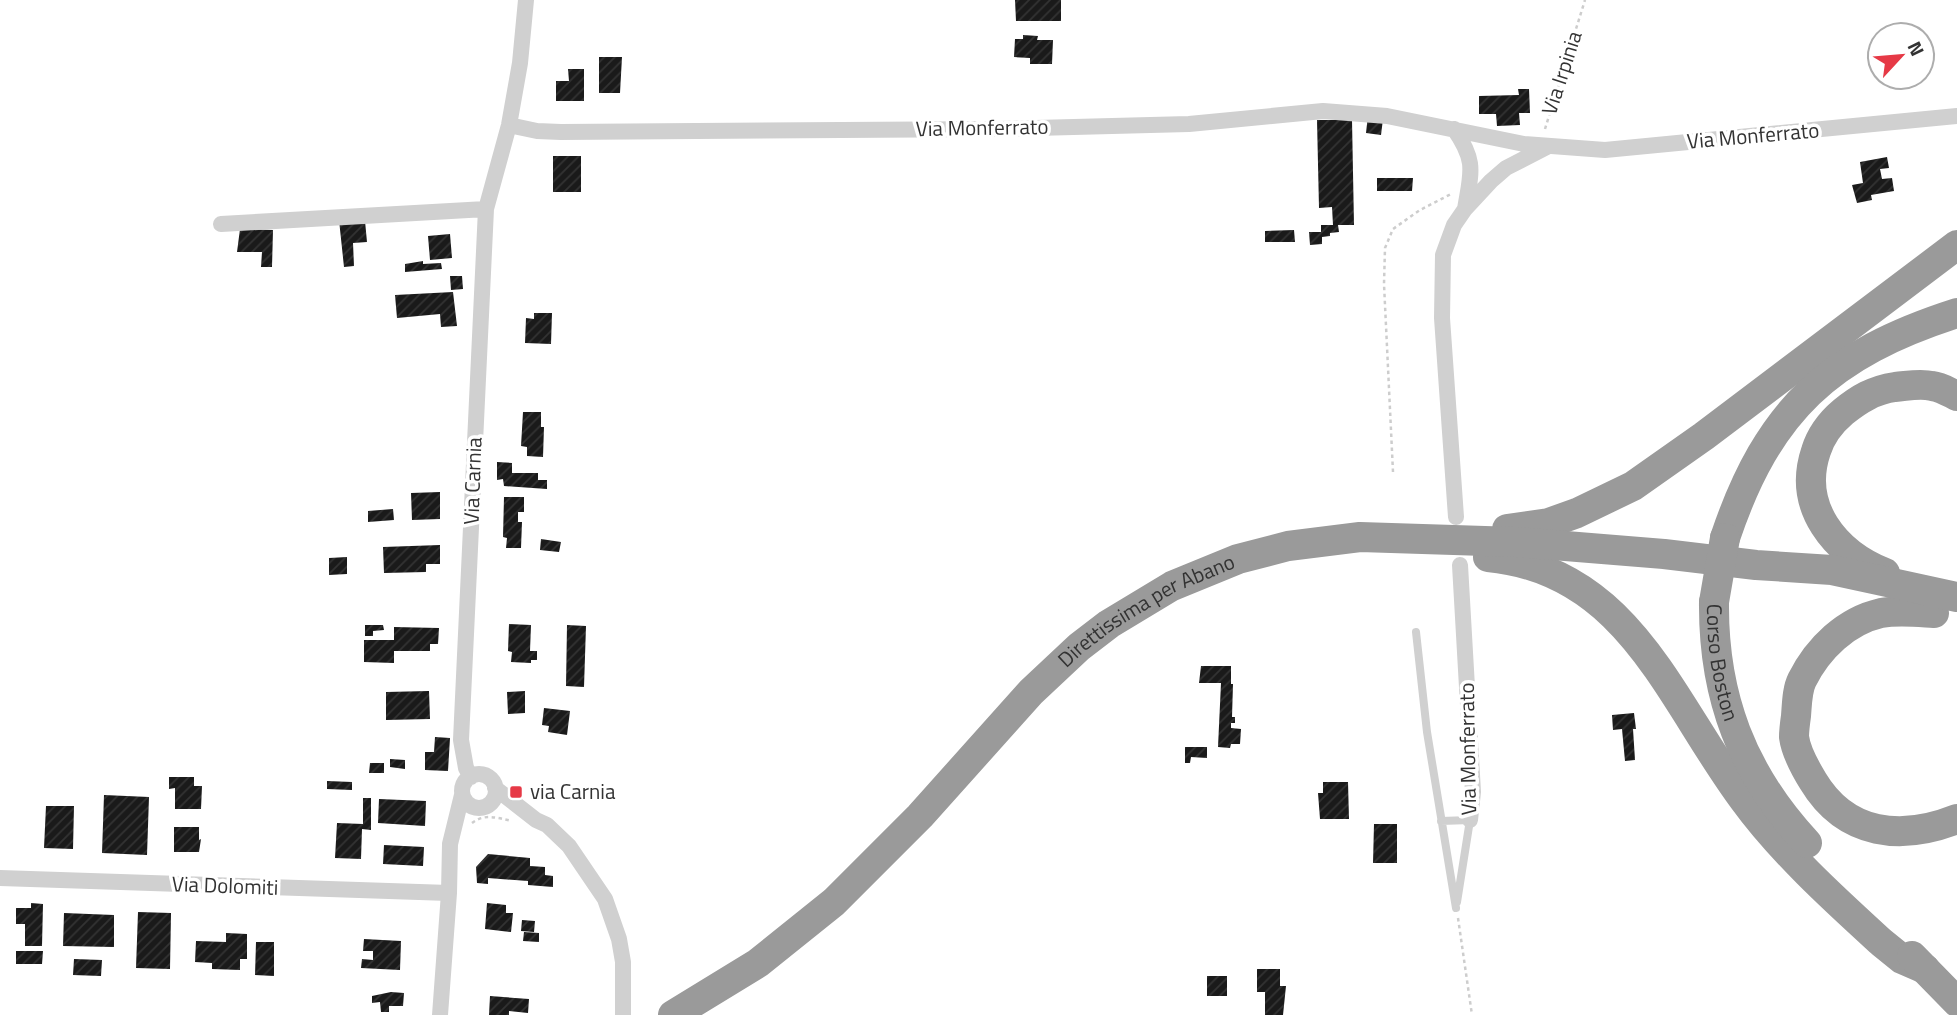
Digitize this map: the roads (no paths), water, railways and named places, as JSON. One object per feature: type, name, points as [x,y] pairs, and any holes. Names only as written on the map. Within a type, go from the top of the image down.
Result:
[{"type":"highway","points":[[1360,537],[1421,529],[1531,527],[1577,513],[1611,498],[1642,480],[1704,436],[1957,245]]},
{"type":"highway","name":"Corso Boston","points":[[1957,313],[1917,326],[1884,341],[1824,378],[1782,421],[1759,457],[1740,495],[1725,538],[1714,602],[1716,658],[1722,692],[1734,731],[1767,794],[1791,826],[1957,1002]]},
{"type":"highway","points":[[1945,605],[1874,568],[1842,547],[1817,513],[1812,495],[1811,467],[1819,441],[1832,421],[1860,398],[1881,389],[1916,384],[1935,386],[1957,396]]},
{"type":"highway","points":[[1360,537],[1427,552],[1500,558],[1527,564],[1562,577],[1588,592],[1632,633],[1744,800],[1768,830],[1881,942],[1902,959],[1925,969]]},
{"type":"highway","name":"Direttissima per Abano","points":[[673,1015],[758,963],[834,902],[920,816],[1031,692],[1079,647],[1109,624],[1172,586],[1238,559],[1288,546],[1360,537],[1516,542],[1664,554],[1756,565],[1945,605]]},
{"type":"highway","points":[[1945,605],[1880,613],[1852,624],[1822,648],[1801,681],[1794,737],[1804,768],[1819,793],[1862,826],[1895,832],[1919,831],[1957,819]]},
{"type":"street","name":"Via Carnia","points":[[477,776],[466,768],[461,740],[486,209],[509,125],[520,63],[526,0]]},
{"type":"street","name":"Via Monferrato","points":[[509,125],[537,131],[561,132],[999,129],[1210,123],[1323,111],[1387,116],[1546,146],[1605,150],[1957,117]]},
{"type":"street","points":[[1454,130],[1472,162],[1465,209]]},
{"type":"street","points":[[1472,162],[1502,139],[1510,159],[1506,168]]},
{"type":"street","points":[[1456,517],[1441,288],[1443,255],[1454,225],[1465,209],[1506,168],[1546,146]]},
{"type":"street","points":[[221,224],[486,209]]},
{"type":"street","name":"Via Monferrato","points":[[1460,565],[1473,792],[1470,820]]},
{"type":"street","points":[[463,822],[464,784],[477,776],[489,778],[495,788],[536,820],[547,825],[569,846],[605,899],[614,919],[621,951],[623,1015]]},
{"type":"street","points":[[490,804],[495,788]]},
{"type":"street","points":[[462,795],[469,805],[480,808],[513,801]]},
{"type":"street","points":[[440,1015],[450,844],[474,807]]},
{"type":"street","name":"Via Dolomiti","points":[[0,878],[449,893]]},
{"type":"lane","name":"Via Monferrato","points":[[1416,632],[1441,821],[1456,908],[1470,820]]},
{"type":"lane","points":[[1441,821],[1470,820]]},
{"type":"place","name":"via Carnia","points":[[516,792]]}]
